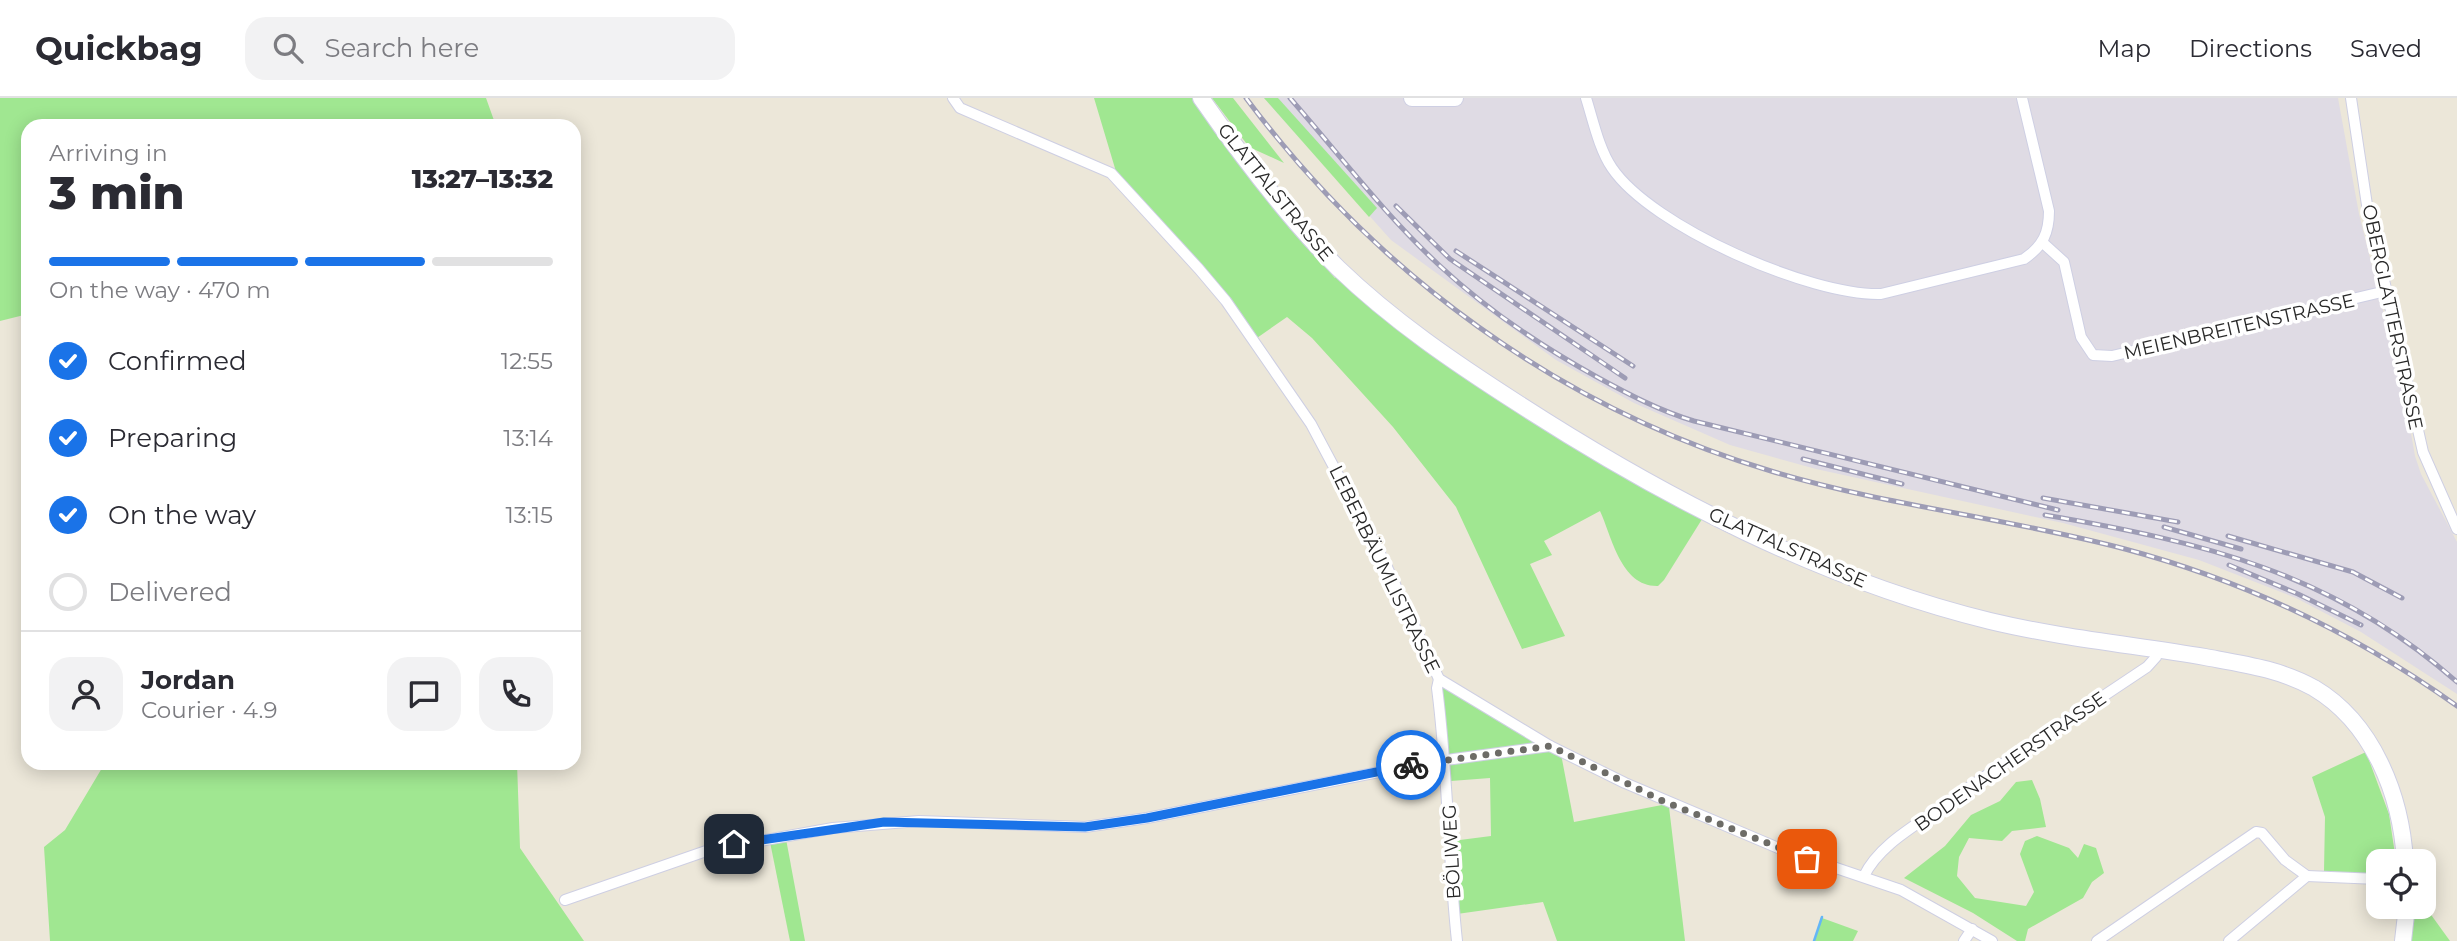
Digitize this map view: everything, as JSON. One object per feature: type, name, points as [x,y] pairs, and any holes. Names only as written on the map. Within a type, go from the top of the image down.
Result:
[{"type":"street","name":"LEBERBÄUMLISTRASSE","points":[[953,98],[960,107],[1111,173],[1226,301],[1311,424],[1380,554],[1439,679],[1550,746],[1663,801],[1831,868],[1864,876],[1901,890],[1992,941]]},
{"type":"street","name":"GLATTALSTRASSE","points":[[1200,98],[1300,226],[1338,267],[1394,318],[1456,364],[1632,472],[1793,554],[1918,602],[2026,629],[2264,668],[2302,683],[2340,706],[2374,750],[2398,812],[2403,849]]},
{"type":"street","points":[[1412,98],[1455,98]]},
{"type":"street","points":[[1586,98],[1612,168],[1672,220],[1710,242],[1763,265],[1839,291],[1881,294],[2024,259],[2043,243],[2049,226],[2049,211],[2022,98]]},
{"type":"street","name":"OBERGLATTERSTRASSE","points":[[2351,98],[2367,205],[2423,452],[2457,529]]},
{"type":"street","name":"MEIENBREITENSTRASSE","points":[[2043,243],[2064,262],[2081,337],[2092,355],[2112,356],[2386,291]]},
{"type":"street","name":"BODENACHERSTRASSE","points":[[1864,876],[1871,860],[2001,765],[2147,667],[2156,657],[2158,649]]},
{"type":"street","name":"BÖLIWEG","points":[[1439,679],[1437,688],[1446,760],[1457,941]]},
{"type":"street","points":[[565,900],[734,844],[884,822],[1085,827],[1147,818],[1446,760],[1550,746]]},
{"type":"street","points":[[2097,941],[2256,832],[2262,833],[2285,860],[2306,876],[2366,878]]},
{"type":"street","points":[[2230,941],[2306,876]]},
{"type":"street","points":[[2403,941],[2406,919]]},
{"type":"street","points":[[1965,941],[1972,929]]},
{"type":"shaded area","points":[[1264,98],[2338,98],[2359,214],[2404,393],[2415,456],[2421,474],[2457,542],[2457,694],[2361,632],[2296,598],[2199,560],[2063,523],[1816,469],[1730,445],[1634,403],[1556,360],[1391,240]]},
{"type":"green space","points":[[0,98],[486,98],[494,119],[21,119],[21,316],[0,321]]},
{"type":"green space","points":[[1094,98],[1196,98],[1290,229],[1335,278],[1338,275],[1391,323],[1704,516],[1664,580],[1658,586],[1645,584],[1627,570],[1600,511],[1544,541],[1552,555],[1530,564],[1565,636],[1522,649],[1456,507],[1393,427],[1312,338],[1287,317],[1254,340],[1117,175]]},
{"type":"green space","points":[[1212,98],[1233,98],[1284,163],[1249,147]]},
{"type":"green space","points":[[1264,98],[1278,98],[1377,208],[1369,217]]},
{"type":"green space","points":[[1440,682],[1561,754],[1574,822],[1662,805],[1669,807],[1685,941],[1557,941],[1543,902],[1457,914],[1452,841],[1491,836],[1490,778],[1451,781]]},
{"type":"green space","points":[[2366,752],[2389,814],[2394,849],[2366,849],[2366,873],[2324,871],[2325,817],[2312,777]]},
{"type":"green space","points":[[101,770],[517,770],[520,848],[584,941],[50,941],[44,847],[65,830]]},
{"type":"green space","points":[[2032,780],[2040,799],[2046,827],[2012,831],[2002,841],[1969,838],[1959,857],[1957,876],[1975,898],[2026,906],[2034,892],[2020,854],[2025,841],[2037,836],[2069,848],[2078,858],[2084,844],[2096,848],[2104,873],[2092,882],[2083,898],[2028,929],[2025,941],[2017,941],[1973,913],[1904,878],[1945,846],[1971,815],[2000,801],[2016,782]]},
{"type":"green space","points":[[786,839],[805,941],[790,941],[770,842]]},
{"type":"green space","points":[[1822,918],[1858,931],[1853,941],[1814,941]]},
{"type":"green space","points":[[2409,919],[2434,919],[2450,941],[2406,941]]},
{"type":"waterway","points":[[1814,941],[1822,917]]},
{"type":"railway","points":[[1246,98],[1298,162],[1354,222],[1414,277],[1478,327],[1547,372],[1618,411],[1693,444],[1771,471],[1859,494],[2081,538],[2170,562],[2213,577],[2298,612],[2339,633],[2419,680],[2457,706]]},
{"type":"railway","points":[[1290,98],[1400,226],[1458,282],[1535,340],[1632,396],[1694,421],[2058,510]]},
{"type":"railway","points":[[1396,206],[1450,259],[1625,378]]},
{"type":"railway","points":[[1456,251],[1633,366]]},
{"type":"railway","points":[[1803,459],[1902,484]]},
{"type":"railway","points":[[2043,498],[2178,522]]},
{"type":"railway","points":[[2045,515],[2159,537],[2212,551],[2314,588],[2363,614],[2410,645],[2457,682]]},
{"type":"railway","points":[[2164,527],[2241,549]]},
{"type":"railway","points":[[2228,536],[2353,572],[2402,598]]},
{"type":"railway","points":[[2229,565],[2298,594],[2361,625]]},
{"type":"way so far","points":[[1411,765],[1550,746],[1663,801],[1807,859]]},
{"type":"route","points":[[734,844],[884,822],[1085,827],[1147,818],[1411,765]]}]
